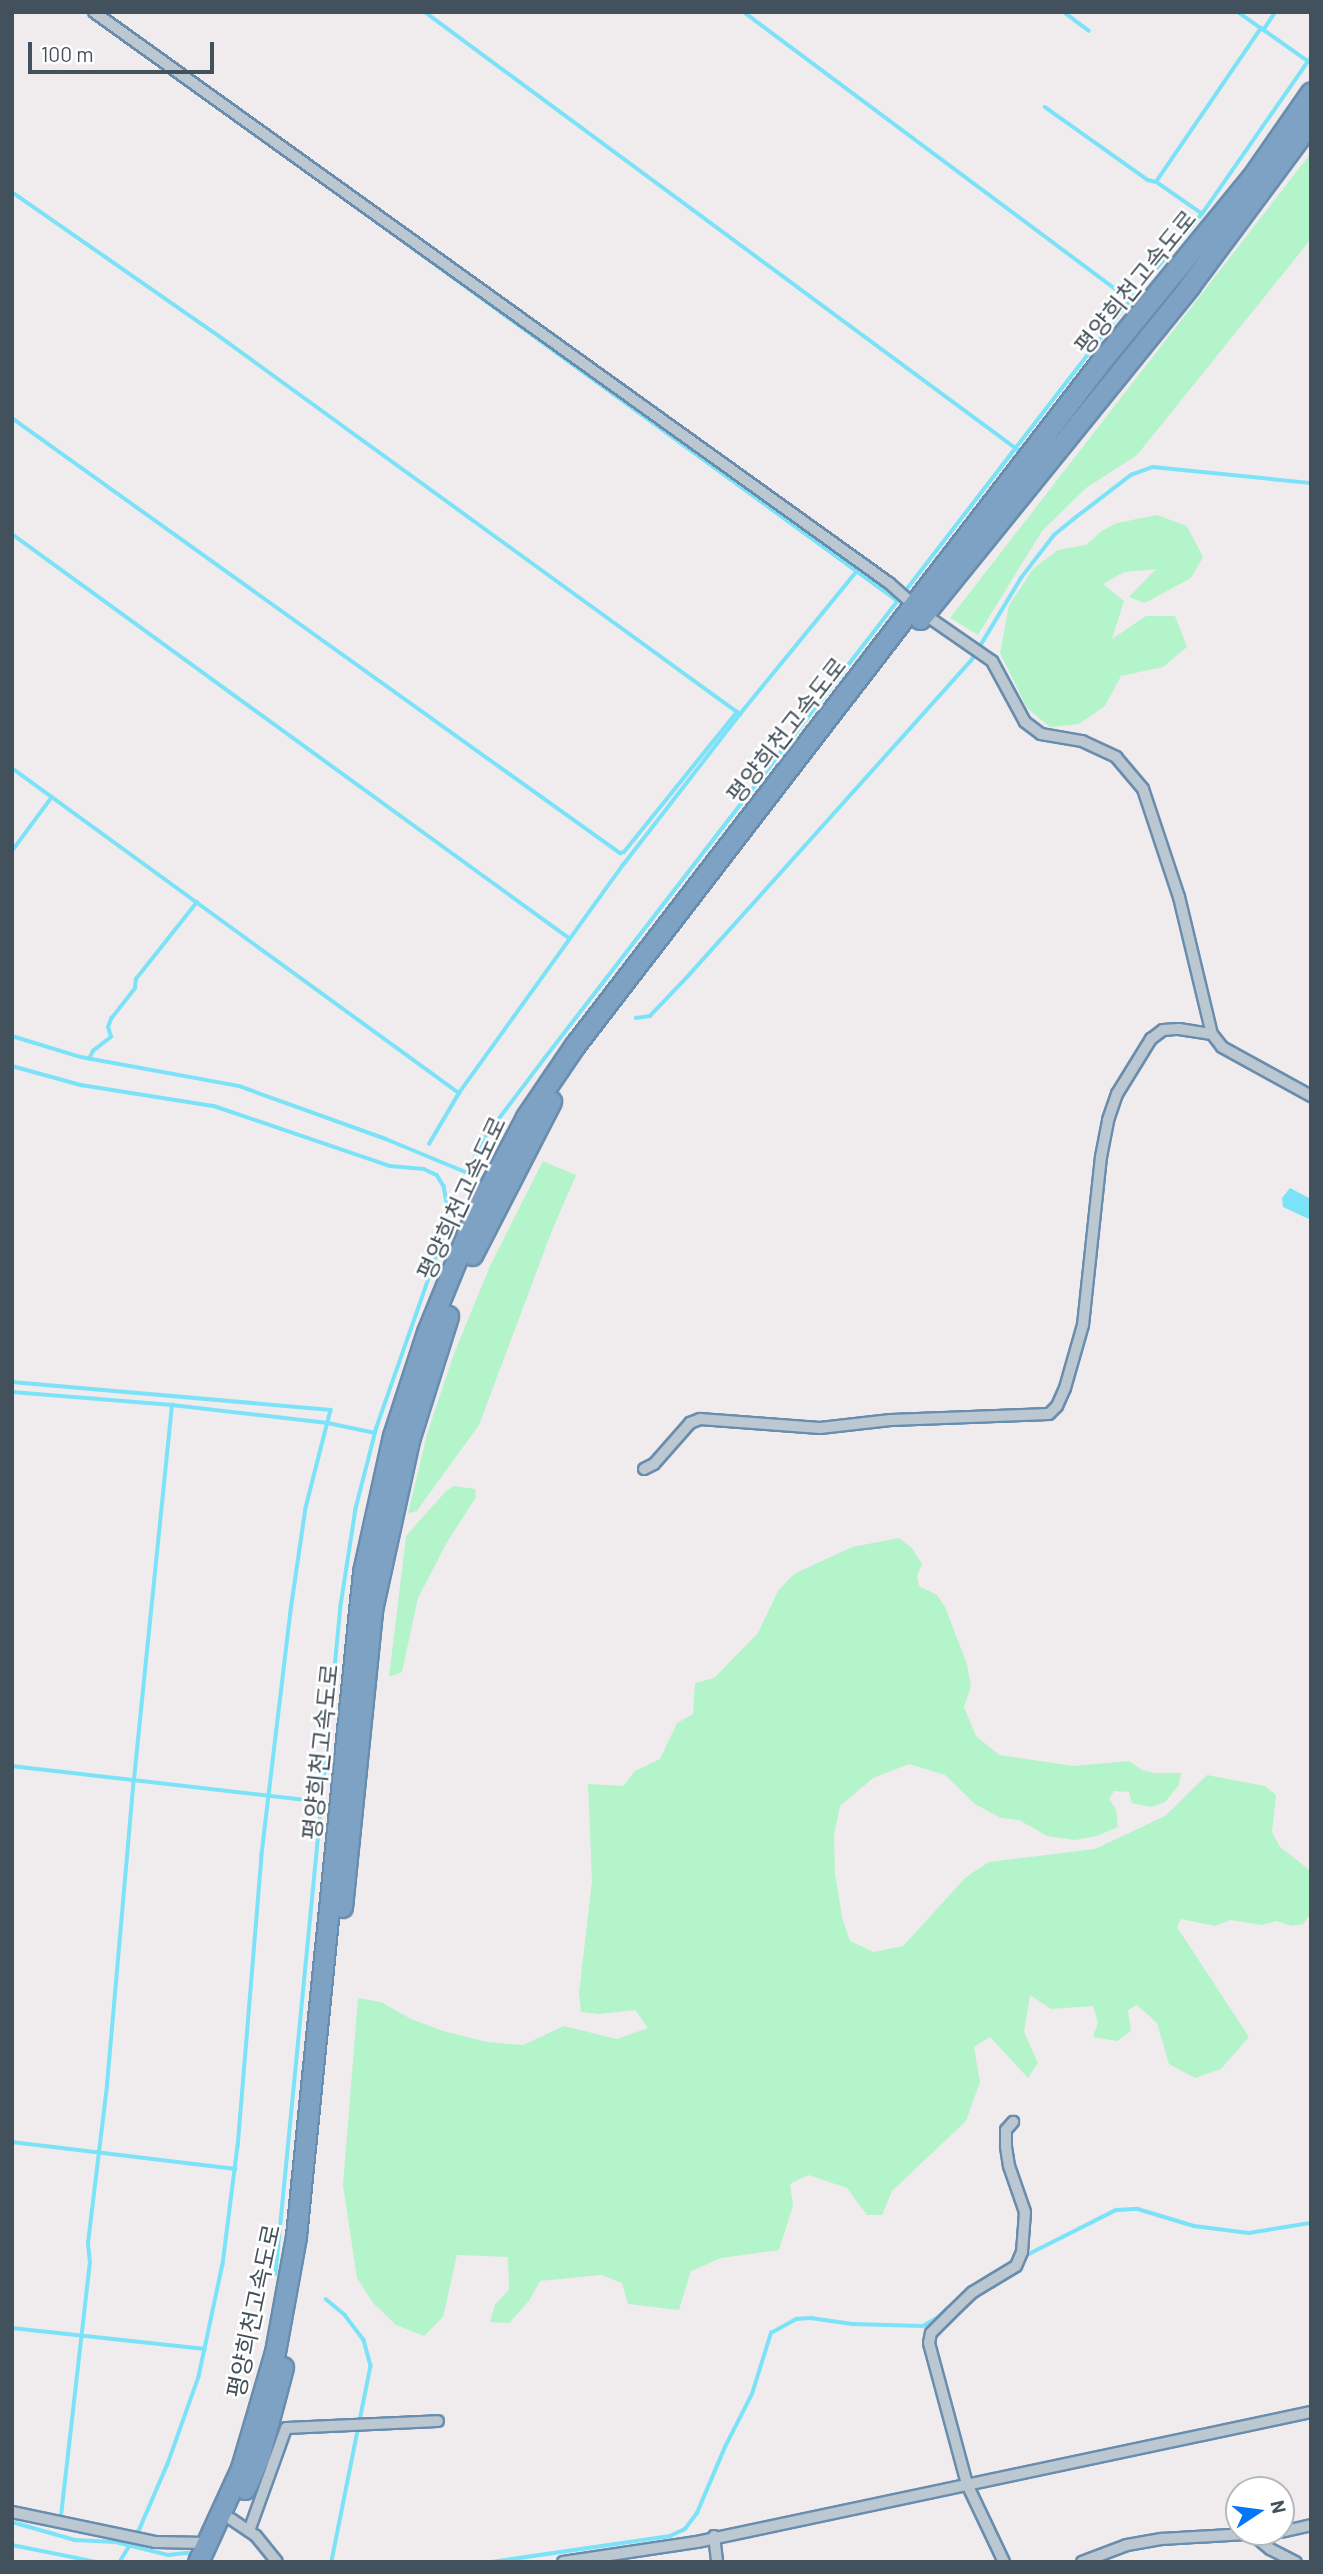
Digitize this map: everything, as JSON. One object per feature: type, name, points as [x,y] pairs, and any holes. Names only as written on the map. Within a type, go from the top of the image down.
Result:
[{"type":"highway","name":"평양희천고속도로","points":[[206,2555],[231,2519],[258,2458],[275,2403],[310,2229],[372,1610],[409,1440],[440,1337],[477,1243],[551,1102],[607,1018],[919,609],[1103,359],[1252,177],[1311,92]]},
{"type":"highway","name":"평양희천고속도로","points":[[206,2555],[240,2468],[275,2352],[294,2249],[363,1572],[393,1436],[427,1332],[476,1212],[526,1117],[635,964],[919,609],[1190,285],[1311,122]]},
{"type":"street","points":[[94,12],[889,583],[919,609],[992,661],[1025,722],[1041,734],[1082,741],[1116,757],[1143,789],[1179,897],[1212,1034],[1222,1047],[1310,1097]]},
{"type":"street","points":[[644,1469],[654,1464],[690,1423],[700,1419],[820,1428],[891,1420],[1049,1414],[1057,1406],[1065,1388],[1083,1325],[1101,1157],[1108,1120],[1117,1094],[1151,1040],[1163,1030],[1179,1029],[1212,1034]]},
{"type":"street","points":[[1004,2562],[967,2484],[929,2343],[931,2333],[973,2292],[1016,2266],[1022,2252],[1025,2212],[1009,2166],[1006,2146],[1006,2130],[1013,2122]]},
{"type":"street","points":[[563,2562],[714,2536],[1311,2412]]},
{"type":"street","points":[[248,2531],[286,2428],[438,2421]]},
{"type":"street","points":[[12,2512],[206,2555]]},
{"type":"street","points":[[231,2519],[256,2536],[277,2562]]},
{"type":"street","points":[[714,2536],[717,2562]]},
{"type":"street","points":[[1082,2562],[1127,2545],[1162,2539],[1225,2536]]},
{"type":"street","points":[[1266,2546],[1296,2562]]},
{"type":"street","points":[[630,2551],[637,2562]]},
{"type":"green space","points":[[1311,153],[1311,239],[1137,455],[1086,488],[1042,531],[978,635],[950,618]]},
{"type":"green space","points":[[1157,515],[1187,526],[1203,557],[1191,578],[1145,603],[1129,597],[1156,569],[1124,572],[1103,584],[1124,601],[1112,639],[1146,616],[1175,616],[1187,647],[1163,667],[1121,676],[1105,706],[1079,724],[1050,727],[1027,708],[1000,653],[1009,605],[1033,569],[1058,550],[1086,545],[1103,530],[1117,523]]},
{"type":"green space","points":[[543,1161],[576,1175],[551,1233],[479,1425],[417,1511],[408,1513],[428,1431],[453,1356],[490,1266]]},
{"type":"green space","points":[[454,1486],[475,1489],[476,1497],[446,1544],[418,1598],[402,1672],[389,1677],[406,1536],[446,1491]]},
{"type":"green space","points":[[899,1538],[912,1548],[922,1564],[917,1576],[919,1586],[937,1595],[945,1607],[967,1664],[971,1686],[964,1707],[976,1736],[999,1755],[1074,1766],[1129,1761],[1142,1770],[1154,1773],[1181,1773],[1179,1785],[1165,1802],[1151,1807],[1132,1803],[1129,1792],[1114,1791],[1109,1799],[1116,1809],[1118,1827],[1097,1836],[1075,1840],[1047,1836],[1019,1820],[1001,1818],[975,1804],[945,1775],[909,1764],[873,1778],[840,1806],[834,1835],[835,1873],[842,1917],[850,1941],[874,1952],[903,1946],[966,1877],[989,1862],[1095,1849],[1165,1816],[1207,1775],[1265,1786],[1276,1795],[1272,1832],[1280,1847],[1311,1871],[1311,1913],[1303,1924],[1292,1926],[1276,1921],[1262,1925],[1230,1920],[1215,1926],[1181,1919],[1177,1927],[1249,2037],[1221,2069],[1195,2078],[1169,2064],[1157,2023],[1137,2005],[1128,2010],[1131,2031],[1117,2041],[1093,2037],[1098,2023],[1093,2006],[1051,2009],[1030,1995],[1024,2032],[1038,2063],[1028,2078],[990,2037],[974,2047],[980,2082],[966,2121],[892,2191],[882,2215],[867,2215],[847,2188],[808,2175],[790,2184],[793,2206],[779,2250],[721,2258],[691,2271],[679,2310],[628,2304],[622,2283],[601,2275],[540,2281],[529,2301],[509,2323],[490,2322],[495,2304],[509,2290],[508,2257],[457,2255],[443,2317],[424,2336],[396,2325],[373,2303],[357,2278],[343,2185],[358,1998],[381,2002],[411,2019],[443,2031],[487,2042],[523,2045],[564,2026],[617,2039],[648,2028],[635,2010],[600,2014],[581,2012],[579,1993],[592,1881],[588,1784],[623,1786],[635,1771],[660,1759],[677,1723],[693,1714],[695,1683],[714,1678],[758,1633],[778,1591],[794,1574],[852,1547]]},
{"type":"water","points":[[1290,1188],[1311,1199],[1311,1220],[1283,1207],[1282,1198]]},
{"type":"waterway","points":[[425,12],[1017,449]]},
{"type":"waterway","points":[[744,12],[1130,300]]},
{"type":"waterway","points":[[1064,12],[1089,31]]},
{"type":"waterway","points":[[1238,12],[1262,29]]},
{"type":"waterway","points":[[1276,12],[1264,30],[1308,61]]},
{"type":"waterway","points":[[1202,214],[1156,182],[1261,28]]},
{"type":"waterway","points":[[12,1036],[81,1057],[239,1086],[386,1139],[468,1173],[482,1141],[1130,300],[1202,214],[1311,57]]},
{"type":"waterway","points":[[1045,107],[1148,180],[1156,182]]},
{"type":"waterway","points":[[260,137],[898,601]]},
{"type":"waterway","points":[[12,192],[219,336],[740,714]]},
{"type":"waterway","points":[[12,418],[620,853],[624,852],[737,712]]},
{"type":"waterway","points":[[636,1018],[650,1016],[689,975],[971,661],[1021,578],[1054,535],[1075,518],[1131,475],[1153,467],[1311,483]]},
{"type":"waterway","points":[[12,534],[569,938]]},
{"type":"waterway","points":[[429,1144],[459,1093],[623,865],[740,714],[857,571]]},
{"type":"waterway","points":[[12,768],[459,1093]]},
{"type":"waterway","points":[[12,851],[52,797]]},
{"type":"waterway","points":[[89,1059],[93,1051],[111,1037],[108,1027],[111,1019],[135,988],[136,979],[197,902]]},
{"type":"waterway","points":[[12,1066],[81,1085],[214,1106],[390,1166],[424,1169],[437,1175],[444,1186],[448,1209],[445,1233],[377,1427],[356,1509],[341,1606],[276,2274]]},
{"type":"waterway","points":[[12,1382],[331,1410],[306,1508],[291,1611],[262,1856],[238,2146],[223,2264],[199,2377],[168,2464],[140,2529],[120,2562]]},
{"type":"waterway","points":[[12,1392],[172,1405],[328,1423],[375,1433]]},
{"type":"waterway","points":[[61,2516],[90,2263],[88,2243],[107,2085],[134,1779],[172,1405]]},
{"type":"waterway","points":[[12,1766],[323,1802]]},
{"type":"waterway","points":[[12,2142],[235,2169]]},
{"type":"waterway","points":[[1023,2257],[1116,2210],[1138,2209],[1194,2226],[1249,2233],[1311,2223]]},
{"type":"waterway","points":[[492,2562],[670,2536],[685,2529],[697,2513],[725,2447],[752,2394],[771,2333],[796,2319],[811,2318],[852,2324],[923,2326],[937,2318],[966,2292]]},
{"type":"waterway","points":[[326,2299],[345,2315],[364,2340],[371,2366],[332,2562]]},
{"type":"waterway","points":[[12,2328],[205,2349]]},
{"type":"waterway","points":[[12,2522],[75,2540],[116,2542],[168,2555],[188,2553],[195,2557]]},
{"type":"waterway","points":[[12,2545],[97,2562]]}]
